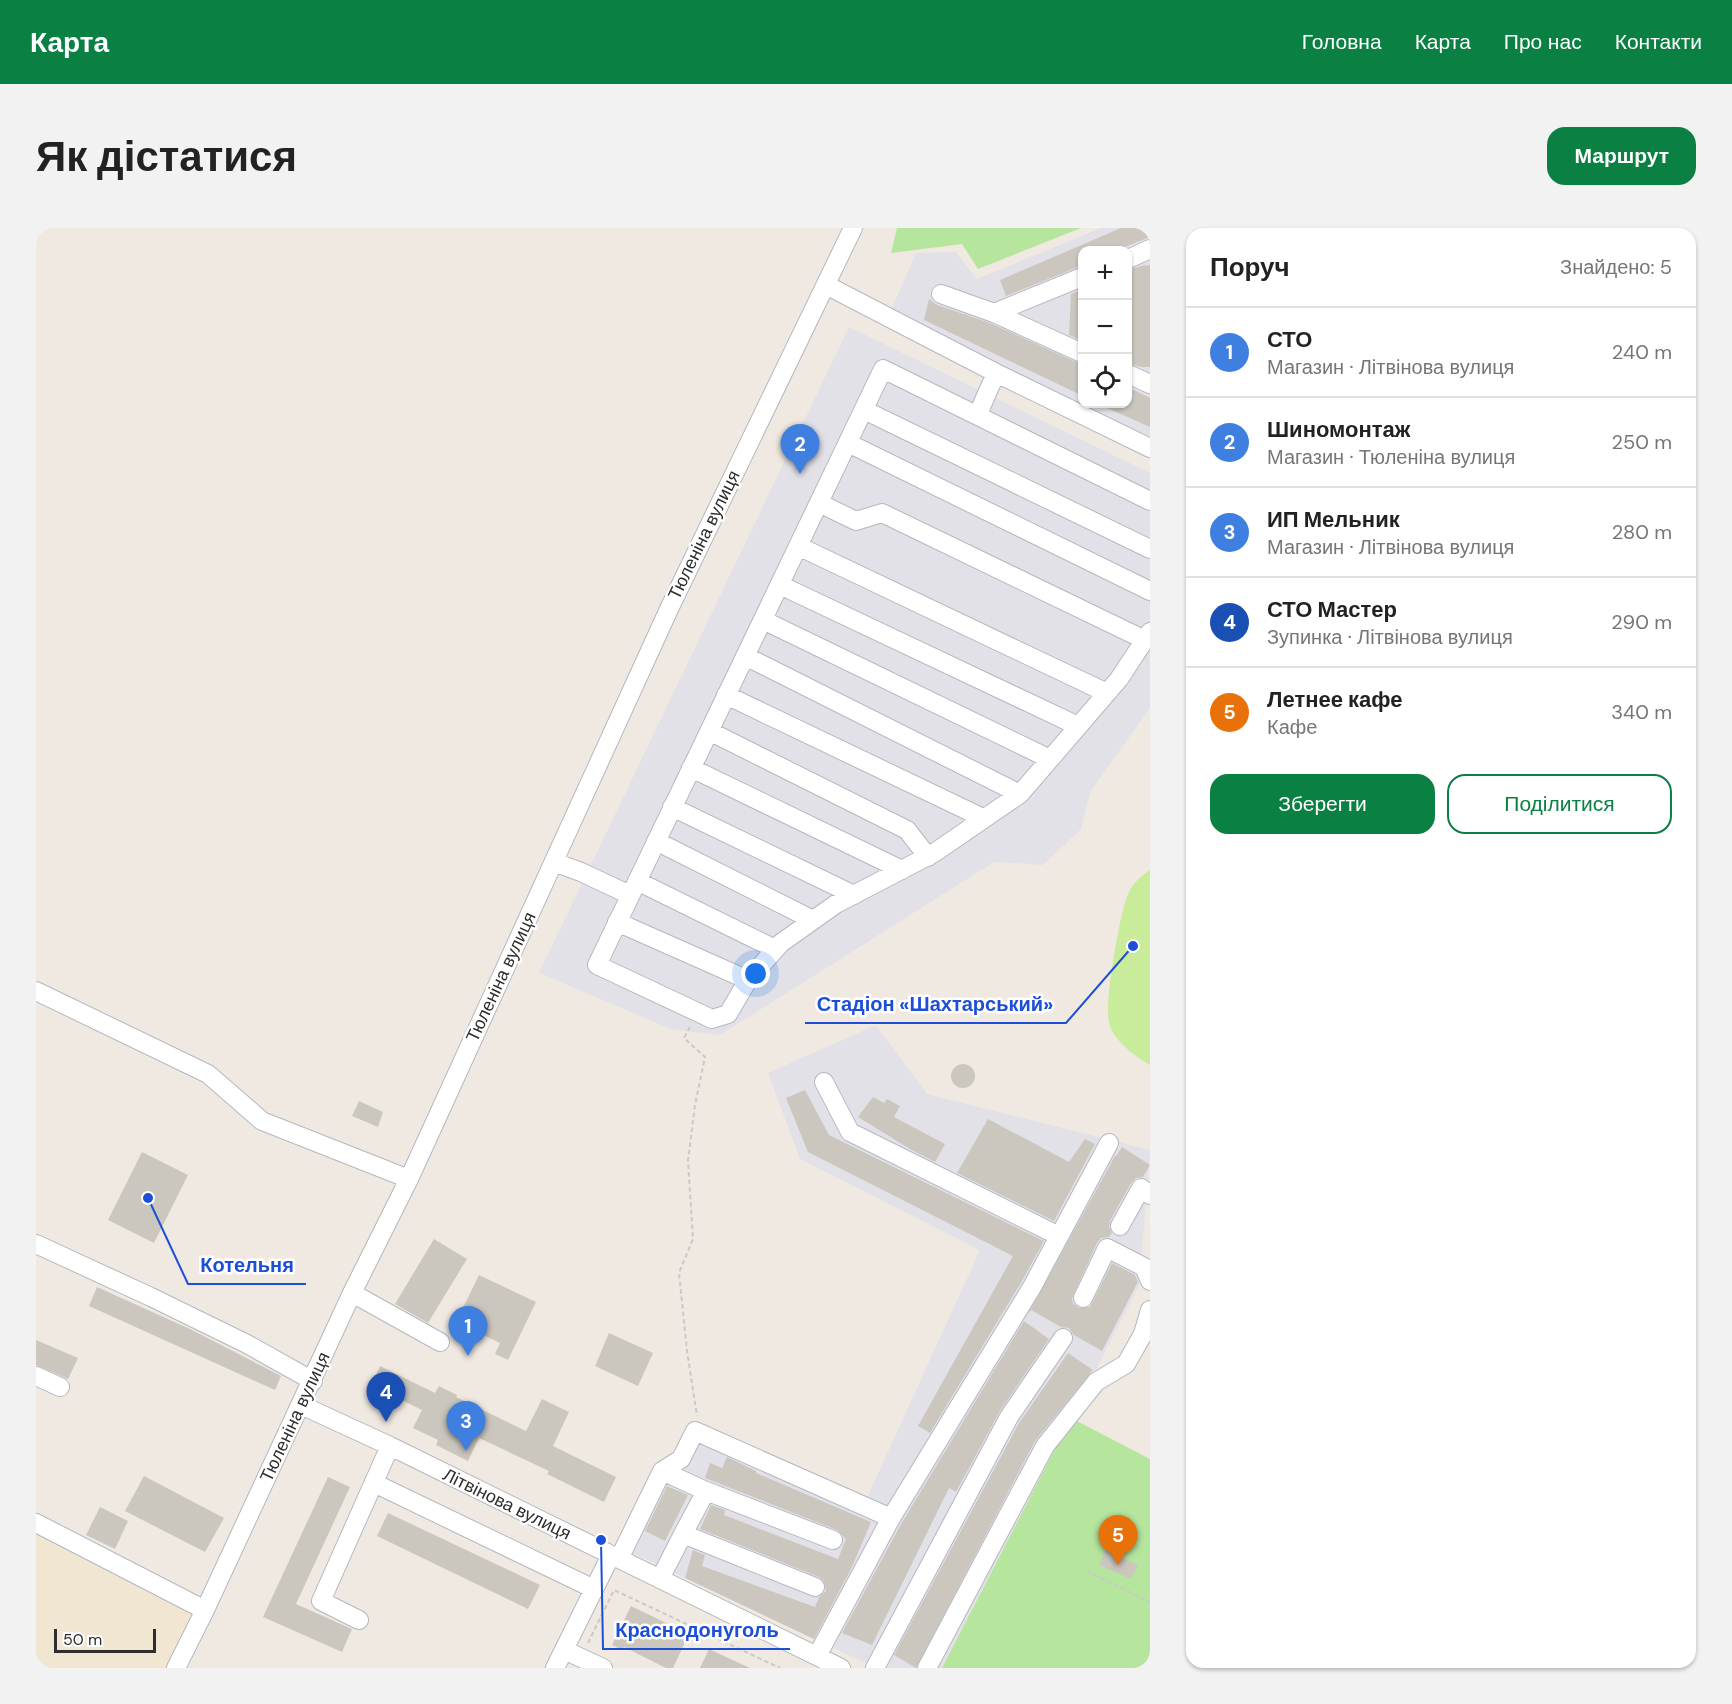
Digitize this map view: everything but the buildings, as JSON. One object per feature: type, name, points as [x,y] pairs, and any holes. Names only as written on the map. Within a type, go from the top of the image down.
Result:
[{"type":"street","name":"Тюленіна вулиця","points":[[176,1668],[313,1381],[352,1293],[409,1179],[669,609],[853,228]]},
{"type":"street","points":[[1132,257],[1150,249]]},
{"type":"street","points":[[994,313],[1078,279]]},
{"type":"street","points":[[826,285],[996,373],[1150,448]]},
{"type":"street","points":[[941,294],[994,313],[1078,351]]},
{"type":"street","points":[[819,504],[856,521],[882,513],[1147,636],[1119,679],[1020,794],[928,856],[854,895],[781,943],[748,980],[728,1014],[712,1019],[597,965],[884,369],[1150,501]]},
{"type":"street","points":[[978,414],[996,373]]},
{"type":"street","points":[[1132,376],[1150,384]]},
{"type":"street","points":[[864,410],[1150,549]]},
{"type":"street","points":[[848,443],[1150,591]]},
{"type":"street","points":[[798,546],[1107,693]]},
{"type":"street","points":[[780,585],[1078,726]]},
{"type":"street","points":[[763,620],[1050,759]]},
{"type":"street","points":[[745,656],[1020,794]]},
{"type":"street","points":[[726,695],[983,818]]},
{"type":"street","points":[[709,732],[907,830],[928,856]]},
{"type":"street","points":[[691,768],[902,870]]},
{"type":"street","points":[[672,807],[854,895]]},
{"type":"street","points":[[656,841],[813,920]]},
{"type":"street","points":[[554,862],[633,888],[775,949]]},
{"type":"street","points":[[617,922],[748,980]]},
{"type":"street","points":[[36,991],[208,1074],[262,1120],[409,1179]]},
{"type":"street","points":[[824,1082],[850,1132],[1059,1236]]},
{"type":"street","points":[[817,1656],[891,1518],[1032,1287],[1109,1143]]},
{"type":"street","points":[[1120,1226],[1142,1188],[1150,1195]]},
{"type":"street","points":[[36,1244],[247,1344],[313,1381]]},
{"type":"street","points":[[1083,1298],[1107,1248],[1144,1267],[1150,1281]]},
{"type":"street","points":[[352,1293],[440,1342]]},
{"type":"street","points":[[927,1668],[1045,1446],[1096,1382],[1126,1364],[1143,1334],[1150,1310]]},
{"type":"street","points":[[875,1668],[1010,1417],[1063,1338]]},
{"type":"street","points":[[36,1376],[60,1387]]},
{"type":"street","name":"Літвінова вулиця","points":[[301,1405],[390,1446],[841,1668]]},
{"type":"street","points":[[555,1668],[594,1589],[615,1557],[662,1471],[681,1459],[695,1431],[891,1518]]},
{"type":"street","points":[[359,1620],[321,1601],[390,1446]]},
{"type":"street","points":[[662,1471],[705,1491],[832,1540]]},
{"type":"street","points":[[374,1483],[594,1589]]},
{"type":"street","points":[[660,1579],[705,1491]]},
{"type":"street","points":[[36,1523],[205,1610]]},
{"type":"street","points":[[683,1533],[815,1587]]},
{"type":"street","points":[[564,1650],[603,1668]]},
{"type":"path","points":[[698,1425],[687,1352],[679,1273],[693,1239],[688,1161],[695,1105],[705,1057],[684,1038],[699,1013]]},
{"type":"path","points":[[1087,1571],[1150,1602]]},
{"type":"path","points":[[581,1658],[614,1590],[780,1668]]},
{"type":"shaded area","points":[[1101,228],[1150,228],[1150,441],[1082,408],[1132,408],[1132,246],[1078,246],[1078,406],[889,315],[916,253],[956,252],[977,279]]},
{"type":"shaded area","points":[[849,327],[1150,473],[1150,708],[1090,792],[1081,829],[1043,865],[994,862],[720,1035],[671,1029],[539,973]]},
{"type":"shaded area","points":[[876,1025],[927,1094],[1150,1150],[1139,1286],[942,1668],[876,1668],[626,1550],[691,1421],[865,1502],[980,1250],[800,1159],[768,1073]]},
{"type":"shaded area","points":[[36,1535],[194,1614],[167,1668],[36,1668]]},
{"type":"green space","points":[[897,228],[1081,228],[978,269],[962,244],[891,253]]},
{"type":"green space","points":[[1150,870],[1150,1065],[1120,1042],[1111,1029],[1108,1012],[1114,958],[1125,904],[1132,886]]},
{"type":"green space","points":[[1071,1418],[1150,1459],[1150,1668],[942,1668]]},
{"type":"place","name":"Шиномонтаж","points":[[800,474]]},
{"type":"place","name":"Стадіон «Шахтарський»","points":[[1133,946]]},
{"type":"place","name":"Котельня","points":[[148,1198]]},
{"type":"place","name":"СТО","points":[[468,1356]]},
{"type":"place","name":"СТО Мастер","points":[[386,1422]]},
{"type":"place","name":"ИП Мельник","points":[[466,1451]]},
{"type":"place","name":"Краснодонуголь","points":[[601,1540]]},
{"type":"place","name":"Летнее кафе","points":[[1118,1565]]}]
